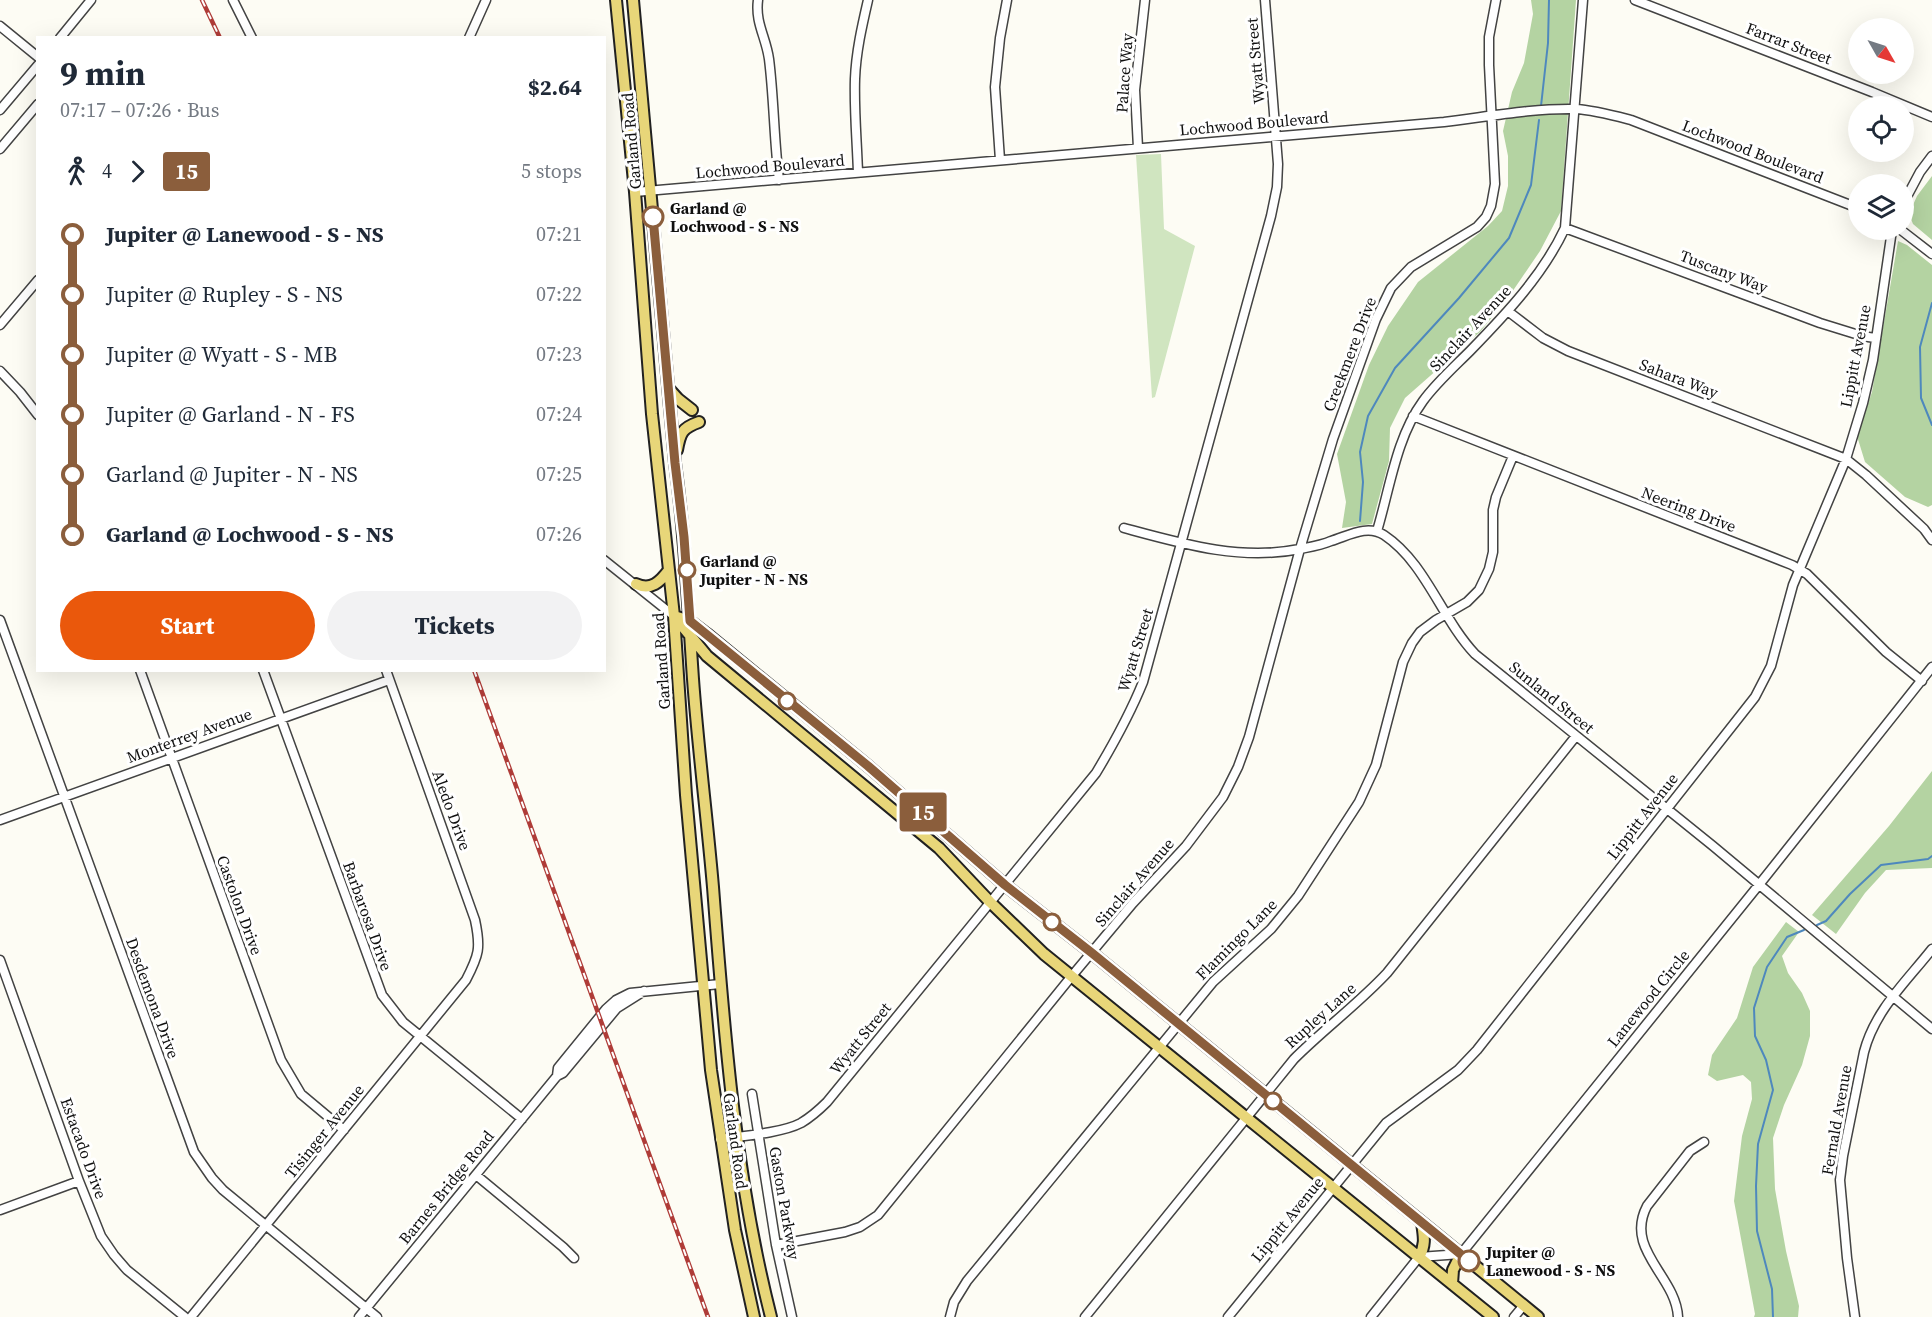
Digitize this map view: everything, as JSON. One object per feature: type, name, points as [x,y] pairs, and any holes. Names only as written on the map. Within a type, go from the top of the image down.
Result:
[{"type":"main road","name":"Garland Road","points":[[616,0],[635,192],[652,414],[674,616],[711,1070],[735,1230],[754,1317]]},
{"type":"main road","name":"Garland Road","points":[[633,0],[675,463],[684,537],[694,692],[720,984],[737,1137],[751,1225],[771,1317]]},
{"type":"main road","points":[[618,23],[635,21]]},
{"type":"main road","points":[[669,389],[692,410]]},
{"type":"main road","points":[[675,463],[679,438],[683,431],[688,426],[699,422]]},
{"type":"main road","points":[[636,584],[648,588],[661,580],[669,570]]},
{"type":"main road","points":[[674,616],[690,621],[921,811],[1005,885],[1092,953],[1538,1317]]},
{"type":"main road","points":[[674,616],[706,656],[913,827],[948,858],[1044,954],[1492,1317]]},
{"type":"main road","points":[[795,728],[798,710]]},
{"type":"main road","points":[[685,773],[702,771]]},
{"type":"main road","points":[[913,827],[921,811]]},
{"type":"main road","points":[[695,889],[713,887]]},
{"type":"main road","points":[[1419,1257],[1425,1240],[1422,1223]]},
{"type":"main road","points":[[1452,1284],[1453,1270],[1461,1254]]},
{"type":"street","points":[[62,36],[91,0]]},
{"type":"street","points":[[233,0],[251,36]]},
{"type":"street","points":[[471,36],[486,0]]},
{"type":"street","points":[[758,0],[756,12],[768,57],[779,180]]},
{"type":"street","points":[[858,173],[855,77],[868,0]]},
{"type":"street","points":[[1000,160],[995,87],[1007,0]]},
{"type":"street","name":"Palace Way","points":[[1138,148],[1135,90],[1146,0]]},
{"type":"street","name":"Wyatt Street","points":[[720,1139],[758,1134],[798,1124],[813,1115],[827,1102],[1096,773],[1117,740],[1133,708],[1143,682],[1277,188],[1278,164],[1265,0]]},
{"type":"street","name":"Creekmere Drive","points":[[1300,549],[1333,439],[1376,319],[1391,288],[1411,267],[1477,227],[1486,217],[1491,206],[1495,184],[1489,37],[1497,0]]},
{"type":"street","name":"Sinclair Avenue","points":[[1377,531],[1402,442],[1413,416],[1433,389],[1509,312],[1539,271],[1565,228],[1583,0]]},
{"type":"street","name":"Farrar Street","points":[[1635,0],[1932,117]]},
{"type":"street","points":[[0,26],[36,55]]},
{"type":"street","points":[[0,110],[36,67]]},
{"type":"street","points":[[0,149],[36,106]]},
{"type":"street","name":"Lochwood Boulevard","points":[[635,192],[1575,109],[1606,113],[1631,120],[1848,204]]},
{"type":"street","points":[[1914,183],[1932,156]]},
{"type":"street","name":"Tuscany Way","points":[[1565,228],[1820,323],[1875,338]]},
{"type":"street","name":"Lippitt Avenue","points":[[1228,1317],[1386,1123],[1458,1070],[1477,1050],[1748,707],[1764,681],[1775,652],[1793,585],[1846,459],[1863,403],[1873,360],[1890,240]]},
{"type":"street","points":[[1914,240],[1932,254]]},
{"type":"street","points":[[0,325],[36,282]]},
{"type":"street","name":"Sahara Way","points":[[1509,312],[1543,338],[1568,351],[1846,459]]},
{"type":"street","points":[[0,371],[36,412]]},
{"type":"street","name":"Neering Drive","points":[[1413,416],[1800,569],[1886,652],[1922,681]]},
{"type":"street","name":"Flamingo Lane","points":[[950,1317],[954,1302],[968,1281],[1158,1047],[1213,982],[1271,929],[1298,896],[1359,802],[1372,774],[1403,662],[1412,643],[1420,632],[1467,602],[1479,590],[1489,569],[1493,552],[1493,510],[1496,497],[1513,456]]},
{"type":"street","points":[[1846,459],[1924,529],[1932,540]]},
{"type":"street","points":[[1124,528],[1212,550],[1270,554],[1329,542],[1356,532],[1377,531]]},
{"type":"street","name":"Sunland Street","points":[[1377,531],[1399,548],[1412,563],[1463,640],[1475,654],[1932,1029]]},
{"type":"street","name":"Sinclair Avenue","points":[[776,1245],[845,1232],[860,1227],[878,1215],[1071,977],[1133,903],[1186,846],[1223,797],[1238,767],[1249,737],[1300,549]]},
{"type":"street","points":[[606,562],[674,616]]},
{"type":"street","name":"Desdemona Drive","points":[[0,620],[194,1152],[212,1178],[266,1226],[377,1317]]},
{"type":"street","name":"Lanewood Circle","points":[[1461,1254],[1932,667]]},
{"type":"street","name":"Castolon Drive","points":[[141,672],[281,1060],[301,1094],[344,1130]]},
{"type":"street","name":"Barbarosa Drive","points":[[264,672],[382,995],[403,1022],[522,1119]]},
{"type":"street","name":"Aledo Drive","points":[[387,672],[475,920],[480,942],[476,962]]},
{"type":"street","name":"Monterrey Avenue","points":[[0,820],[389,680]]},
{"type":"street","name":"Rupley Lane","points":[[1084,1317],[1294,1059],[1387,973],[1576,736]]},
{"type":"street","name":"Fernald Avenue","points":[[1854,1317],[1840,1180],[1867,1040],[1877,1019],[1892,997],[1932,949]]},
{"type":"street","name":"Estacado Drive","points":[[0,960],[101,1236],[114,1255],[136,1278],[185,1317]]},
{"type":"street","name":"Tisinger Avenue","points":[[191,1317],[421,1037],[466,980],[476,962]]},
{"type":"street","name":"Barnes Bridge Road","points":[[360,1317],[557,1076],[558,1068],[616,1000],[630,993],[720,984]]},
{"type":"street","name":"Gaston Parkway","points":[[752,1094],[776,1245],[792,1317]]},
{"type":"street","points":[[1678,1317],[1674,1297],[1647,1252],[1640,1228],[1647,1206],[1690,1151],[1704,1142]]},
{"type":"street","points":[[476,1175],[574,1258]]},
{"type":"street","points":[[0,1210],[79,1181]]},
{"type":"street","points":[[1371,1317],[1419,1257],[1461,1254]]},
{"type":"street","points":[[1514,1317],[1524,1305]]},
{"type":"green space","points":[[1531,0],[1576,0],[1561,211],[1540,251],[1510,295],[1480,332],[1405,398],[1390,428],[1389,461],[1372,524],[1342,528],[1346,502],[1337,454],[1369,365],[1388,326],[1418,282],[1488,226],[1502,211],[1508,186],[1508,156],[1503,131],[1512,92],[1524,63],[1533,14]]},
{"type":"green space","points":[[1161,154],[1164,229],[1195,246],[1155,397],[1152,398],[1136,155]]},
{"type":"green space","points":[[1932,176],[1932,240],[1914,225],[1914,203]]},
{"type":"green space","points":[[1898,241],[1907,245],[1932,265],[1932,505],[1928,507],[1905,497],[1865,462],[1857,436],[1872,392]]},
{"type":"green space","points":[[1932,771],[1932,868],[1886,870],[1865,893],[1836,934],[1812,915],[1889,826]]},
{"type":"green space","points":[[1786,922],[1799,932],[1782,956],[1788,973],[1802,993],[1810,1011],[1810,1036],[1802,1065],[1784,1105],[1773,1138],[1775,1189],[1799,1306],[1798,1317],[1754,1317],[1734,1201],[1742,1136],[1752,1099],[1751,1082],[1743,1075],[1717,1081],[1708,1075],[1712,1055],[1737,1018],[1753,967]]},
{"type":"waterway","points":[[1541,106],[1548,43],[1549,0]]},
{"type":"waterway","points":[[1360,521],[1363,482],[1360,452],[1368,416],[1395,368],[1459,298],[1509,238],[1531,185],[1539,120]]},
{"type":"waterway","points":[[1932,303],[1920,347],[1921,398],[1932,425]]},
{"type":"waterway","points":[[1817,925],[1826,921],[1881,865],[1928,859],[1932,856]]},
{"type":"waterway","points":[[1773,1317],[1772,1289],[1757,1231],[1756,1186],[1758,1144],[1773,1090],[1766,1060],[1755,1036],[1754,1008],[1767,967],[1787,937],[1804,930]]},
{"type":"railway","points":[[202,0],[219,36]]},
{"type":"railway","points":[[475,672],[708,1317]]},
{"type":"bus line","name":"15","points":[[653,217],[690,621],[868,766],[1005,885],[1092,953],[1469,1261]]},
{"type":"place","name":"Garland @ Lochwood - S - NS","points":[[653,217]]},
{"type":"place","name":"Garland @ Jupiter - N - NS","points":[[687,570]]},
{"type":"place","name":"Jupiter @ Lanewood - S - NS","points":[[1469,1261]]}]
